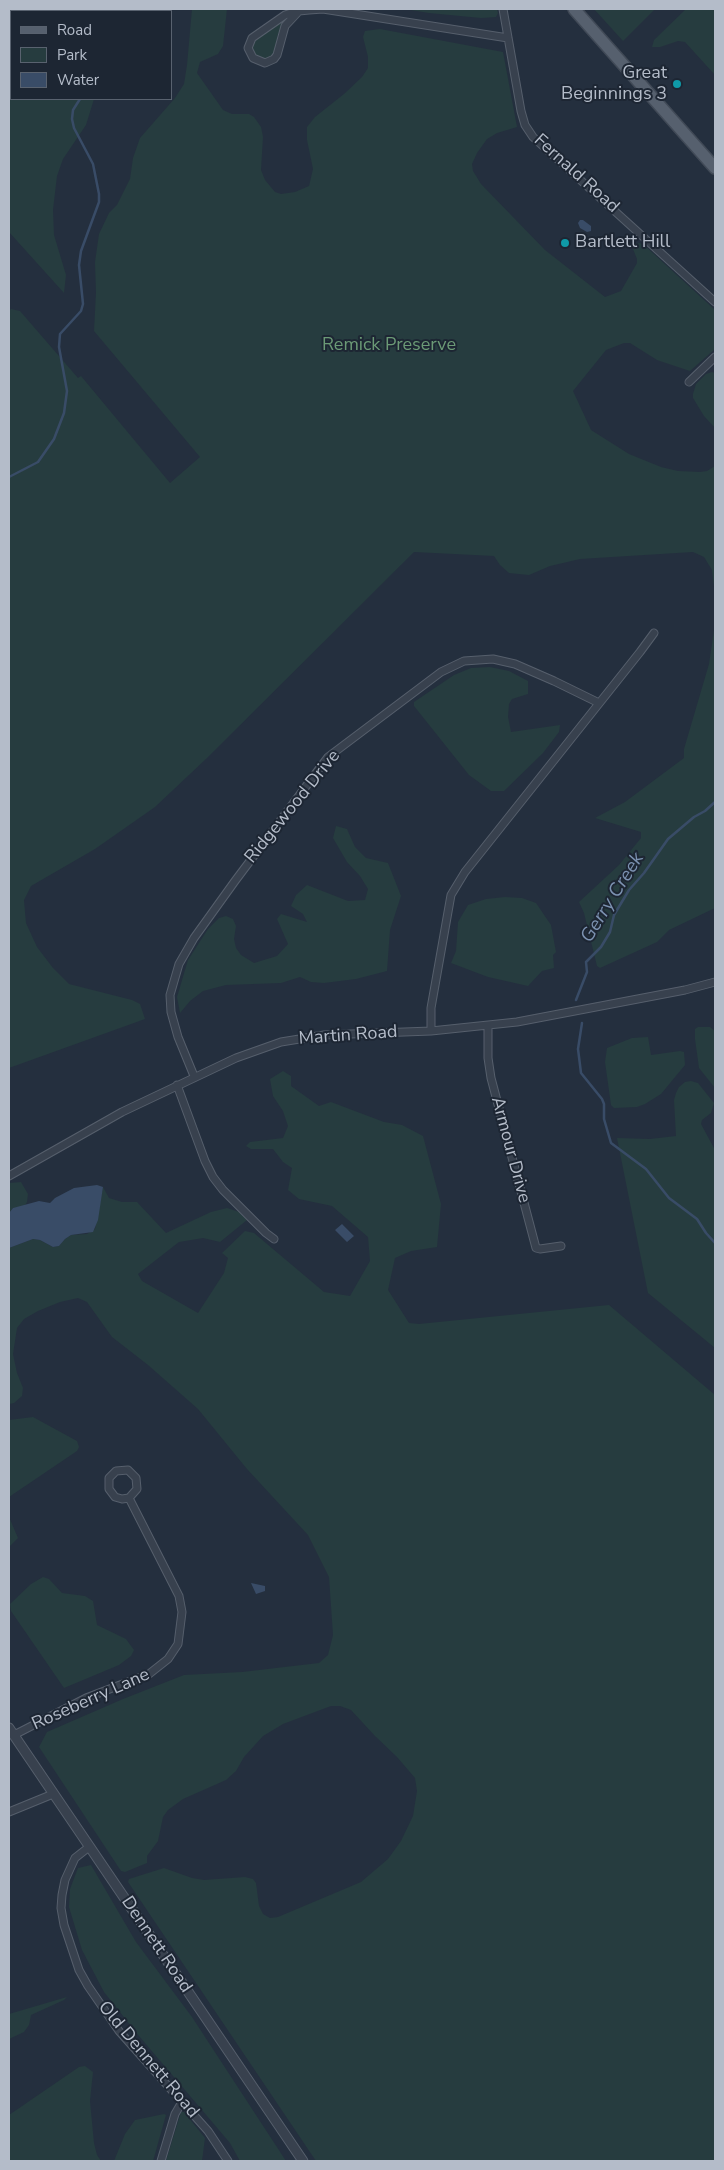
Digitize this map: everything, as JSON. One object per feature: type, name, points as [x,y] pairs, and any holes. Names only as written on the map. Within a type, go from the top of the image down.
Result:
[{"type":"main road","points":[[574,9],[715,168]]},
{"type":"street","points":[[299,11],[286,26],[274,59],[265,62],[254,58],[248,48],[252,38],[281,17],[299,11],[323,9],[508,38]]},
{"type":"street","name":"Fernald Road","points":[[503,9],[521,112],[533,137],[715,302]]},
{"type":"street","points":[[689,382],[715,357]]},
{"type":"street","points":[[432,1031],[431,1008],[451,895],[465,872],[654,633]]},
{"type":"street","name":"Ridgewood Drive","points":[[194,1076],[178,1037],[171,1012],[170,995],[179,964],[194,938],[274,827],[322,765],[334,753],[441,672],[471,660],[493,659],[515,664],[599,703]]},
{"type":"street","name":"Martin Road","points":[[9,1176],[122,1112],[177,1084],[236,1058],[297,1038],[324,1034],[432,1031],[488,1025],[571,1012],[715,982]]},
{"type":"street","name":"Armour Drive","points":[[488,1025],[490,1075],[536,1248],[561,1246]]},
{"type":"street","points":[[177,1084],[205,1161],[213,1177],[223,1190],[274,1239]]},
{"type":"street","points":[[128,1470],[136,1478],[137,1489],[129,1498],[119,1498],[110,1492],[109,1478],[116,1471],[128,1470]]},
{"type":"street","name":"Roseberry Lane","points":[[11,1732],[86,1698],[149,1674],[168,1659],[178,1644],[182,1619],[180,1596],[129,1498]]},
{"type":"street","name":"Dennett Road","points":[[11,1732],[303,2161]]},
{"type":"street","points":[[9,1812],[53,1794]]},
{"type":"street","name":"Old Dennett Road","points":[[89,1846],[75,1858],[62,1890],[62,1916],[72,1951],[88,1986],[110,2020],[215,2140],[228,2161]]},
{"type":"street","points":[[161,2161],[175,2114],[182,2102]]},
{"type":"green space","name":"Remick Preserve","points":[[192,9],[227,9],[223,46],[218,54],[200,62],[197,73],[223,110],[232,114],[249,114],[254,117],[261,127],[263,137],[261,170],[265,180],[275,192],[281,194],[295,192],[309,186],[313,169],[307,140],[307,127],[315,117],[362,77],[368,68],[368,57],[363,37],[365,31],[380,29],[503,52],[517,127],[497,133],[487,139],[477,153],[472,164],[473,171],[481,184],[545,250],[605,297],[621,291],[637,263],[633,249],[634,245],[639,243],[643,244],[715,310],[715,349],[690,371],[657,360],[630,343],[624,343],[606,350],[573,391],[591,430],[629,454],[661,467],[678,471],[700,472],[707,471],[715,466],[715,595],[712,570],[704,557],[693,552],[580,559],[550,566],[529,575],[509,573],[494,556],[414,552],[207,758],[155,807],[95,849],[31,886],[24,900],[26,923],[37,947],[53,968],[69,984],[132,1000],[140,1004],[145,1019],[9,1068],[9,311],[11,309],[20,311],[78,378],[81,376],[170,483],[200,457],[94,331],[95,262],[99,234],[109,213],[117,205],[130,179],[133,158],[140,138],[175,98],[184,84]]},
{"type":"green space","points":[[405,9],[497,9],[498,13],[496,17],[481,18]]},
{"type":"green space","points":[[594,9],[655,9],[623,41]]},
{"type":"green space","points":[[686,9],[715,9],[715,75],[685,42],[678,41],[660,47],[652,47],[654,40]]},
{"type":"green space","points":[[290,15],[278,34],[274,55],[265,59],[256,56],[252,47],[254,40]]},
{"type":"green space","points":[[9,51],[10,100],[94,100],[86,125],[63,159],[57,176],[53,210],[54,235],[66,275],[64,293],[9,232]]},
{"type":"green space","points":[[715,373],[715,428],[704,416],[693,398],[696,384],[706,374]]},
{"type":"green space","points":[[715,609],[715,908],[669,930],[657,942],[600,968],[597,966],[584,913],[579,902],[619,865],[641,838],[641,832],[595,818],[625,802],[684,758],[684,749],[709,664]]},
{"type":"green space","points":[[490,667],[509,671],[528,681],[528,694],[512,699],[509,704],[508,717],[511,732],[560,725],[559,732],[543,753],[504,791],[491,791],[469,775],[414,706],[414,702],[454,675],[471,668]]},
{"type":"green space","points":[[336,826],[347,829],[355,847],[366,858],[388,863],[401,896],[390,930],[387,971],[356,979],[324,983],[311,982],[300,977],[281,983],[226,985],[203,991],[190,1001],[180,1013],[177,997],[188,960],[208,929],[219,918],[226,916],[233,919],[236,926],[234,939],[236,948],[241,955],[254,963],[277,956],[288,944],[277,919],[281,914],[307,922],[303,914],[291,906],[296,895],[307,885],[348,901],[365,900],[368,889],[360,876],[347,862],[333,838]]},
{"type":"green space","points":[[522,898],[536,903],[551,925],[556,952],[553,955],[554,968],[542,971],[528,986],[488,977],[451,963],[456,951],[458,922],[468,905],[486,899]]},
{"type":"green space","points":[[698,1027],[710,1027],[715,1031],[715,1088],[699,1068],[695,1039],[695,1029]]},
{"type":"green space","points":[[648,1037],[651,1055],[684,1052],[685,1065],[661,1094],[645,1104],[637,1107],[614,1108],[611,1105],[605,1062],[607,1048],[632,1038]]},
{"type":"green space","points":[[283,1071],[291,1076],[291,1086],[319,1106],[331,1102],[384,1122],[402,1125],[423,1136],[441,1204],[437,1247],[411,1251],[395,1258],[388,1290],[409,1323],[419,1324],[609,1305],[715,1395],[715,2161],[316,2161],[128,1882],[129,1879],[164,1868],[192,1878],[204,1880],[245,1877],[253,1879],[256,1883],[259,1906],[263,1914],[270,1918],[278,1917],[361,1882],[388,1859],[401,1841],[413,1816],[417,1791],[415,1778],[351,1710],[340,1706],[331,1706],[283,1724],[263,1736],[244,1757],[236,1771],[226,1780],[183,1799],[168,1810],[163,1817],[158,1841],[147,1856],[147,1863],[125,1872],[121,1871],[39,1747],[47,1732],[184,1675],[242,1672],[319,1663],[328,1655],[333,1635],[329,1577],[308,1535],[247,1469],[198,1409],[148,1365],[112,1337],[87,1302],[78,1298],[60,1302],[24,1319],[17,1328],[13,1354],[17,1373],[23,1388],[22,1396],[14,1403],[9,1404],[9,1248],[33,1239],[40,1240],[53,1247],[59,1246],[71,1235],[87,1234],[95,1229],[103,1187],[109,1198],[122,1202],[137,1202],[166,1233],[211,1212],[227,1208],[239,1212],[247,1220],[220,1242],[203,1238],[179,1242],[138,1274],[142,1281],[198,1313],[224,1273],[228,1258],[222,1253],[245,1231],[254,1233],[324,1292],[350,1296],[370,1261],[368,1237],[332,1206],[299,1199],[288,1190],[292,1168],[283,1162],[273,1149],[251,1149],[246,1146],[250,1142],[283,1138],[288,1126],[283,1111],[273,1096],[270,1079]]},
{"type":"green space","points":[[685,1082],[698,1083],[714,1103],[711,1113],[702,1120],[701,1124],[715,1150],[715,1348],[648,1293],[617,1138],[650,1139],[676,1136],[674,1100],[679,1087]]},
{"type":"green space","points":[[21,1182],[28,1194],[27,1202],[24,1207],[13,1208],[9,1213],[9,1183]]},
{"type":"green space","points":[[33,1417],[77,1441],[79,1447],[77,1451],[9,1497],[9,1420]]},
{"type":"green space","points":[[9,1517],[18,1538],[9,1547]]},
{"type":"green space","points":[[43,1577],[49,1579],[62,1593],[85,1596],[93,1601],[97,1625],[126,1639],[134,1650],[131,1656],[119,1665],[64,1688],[11,1611],[10,1604],[31,1584]]},
{"type":"green space","points":[[91,1865],[136,1942],[192,2017],[286,2161],[240,2161],[230,2143],[104,1992],[82,1950],[69,1907],[70,1889],[78,1868]]},
{"type":"green space","points":[[67,1997],[31,2015],[29,2025],[24,2032],[9,2039],[9,2014]]},
{"type":"green space","points":[[85,2066],[93,2072],[90,2101],[94,2143],[97,2155],[101,2161],[9,2161],[9,2115],[79,2067]]},
{"type":"green space","points":[[181,2112],[184,2112],[205,2138],[202,2161],[166,2161]]},
{"type":"green space","points":[[166,2115],[153,2161],[114,2161],[125,2134],[135,2120]]},
{"type":"water","points":[[580,220],[591,226],[591,231],[587,232],[580,228],[578,223]]},
{"type":"water","points":[[97,1185],[103,1187],[98,1220],[93,1232],[71,1235],[59,1246],[53,1247],[40,1240],[33,1239],[9,1248],[9,1213],[13,1208],[39,1201],[50,1203],[55,1198],[74,1188]]},
{"type":"water","points":[[342,1224],[354,1236],[347,1242],[335,1230]]},
{"type":"water","points":[[251,1583],[265,1586],[265,1591],[256,1594]]},
{"type":"waterway","points":[[9,477],[38,462],[54,439],[64,413],[67,391],[59,347],[60,334],[81,311],[83,304],[79,265],[81,251],[99,202],[93,164],[74,128],[72,119],[73,110],[79,100]]},
{"type":"waterway","name":"Gerry Creek","points":[[576,1000],[587,972],[586,962],[601,947],[610,932],[614,915],[629,890],[644,873],[668,839],[715,802]]},
{"type":"waterway","name":"Gerry Creek","points":[[582,1023],[578,1049],[581,1073],[602,1099],[604,1119],[611,1143],[646,1169],[669,1198],[697,1219],[715,1243]]},
{"type":"place","name":"Great Beginnings 3","points":[[677,84]]},
{"type":"place","name":"Bartlett Hill","points":[[565,243]]}]
